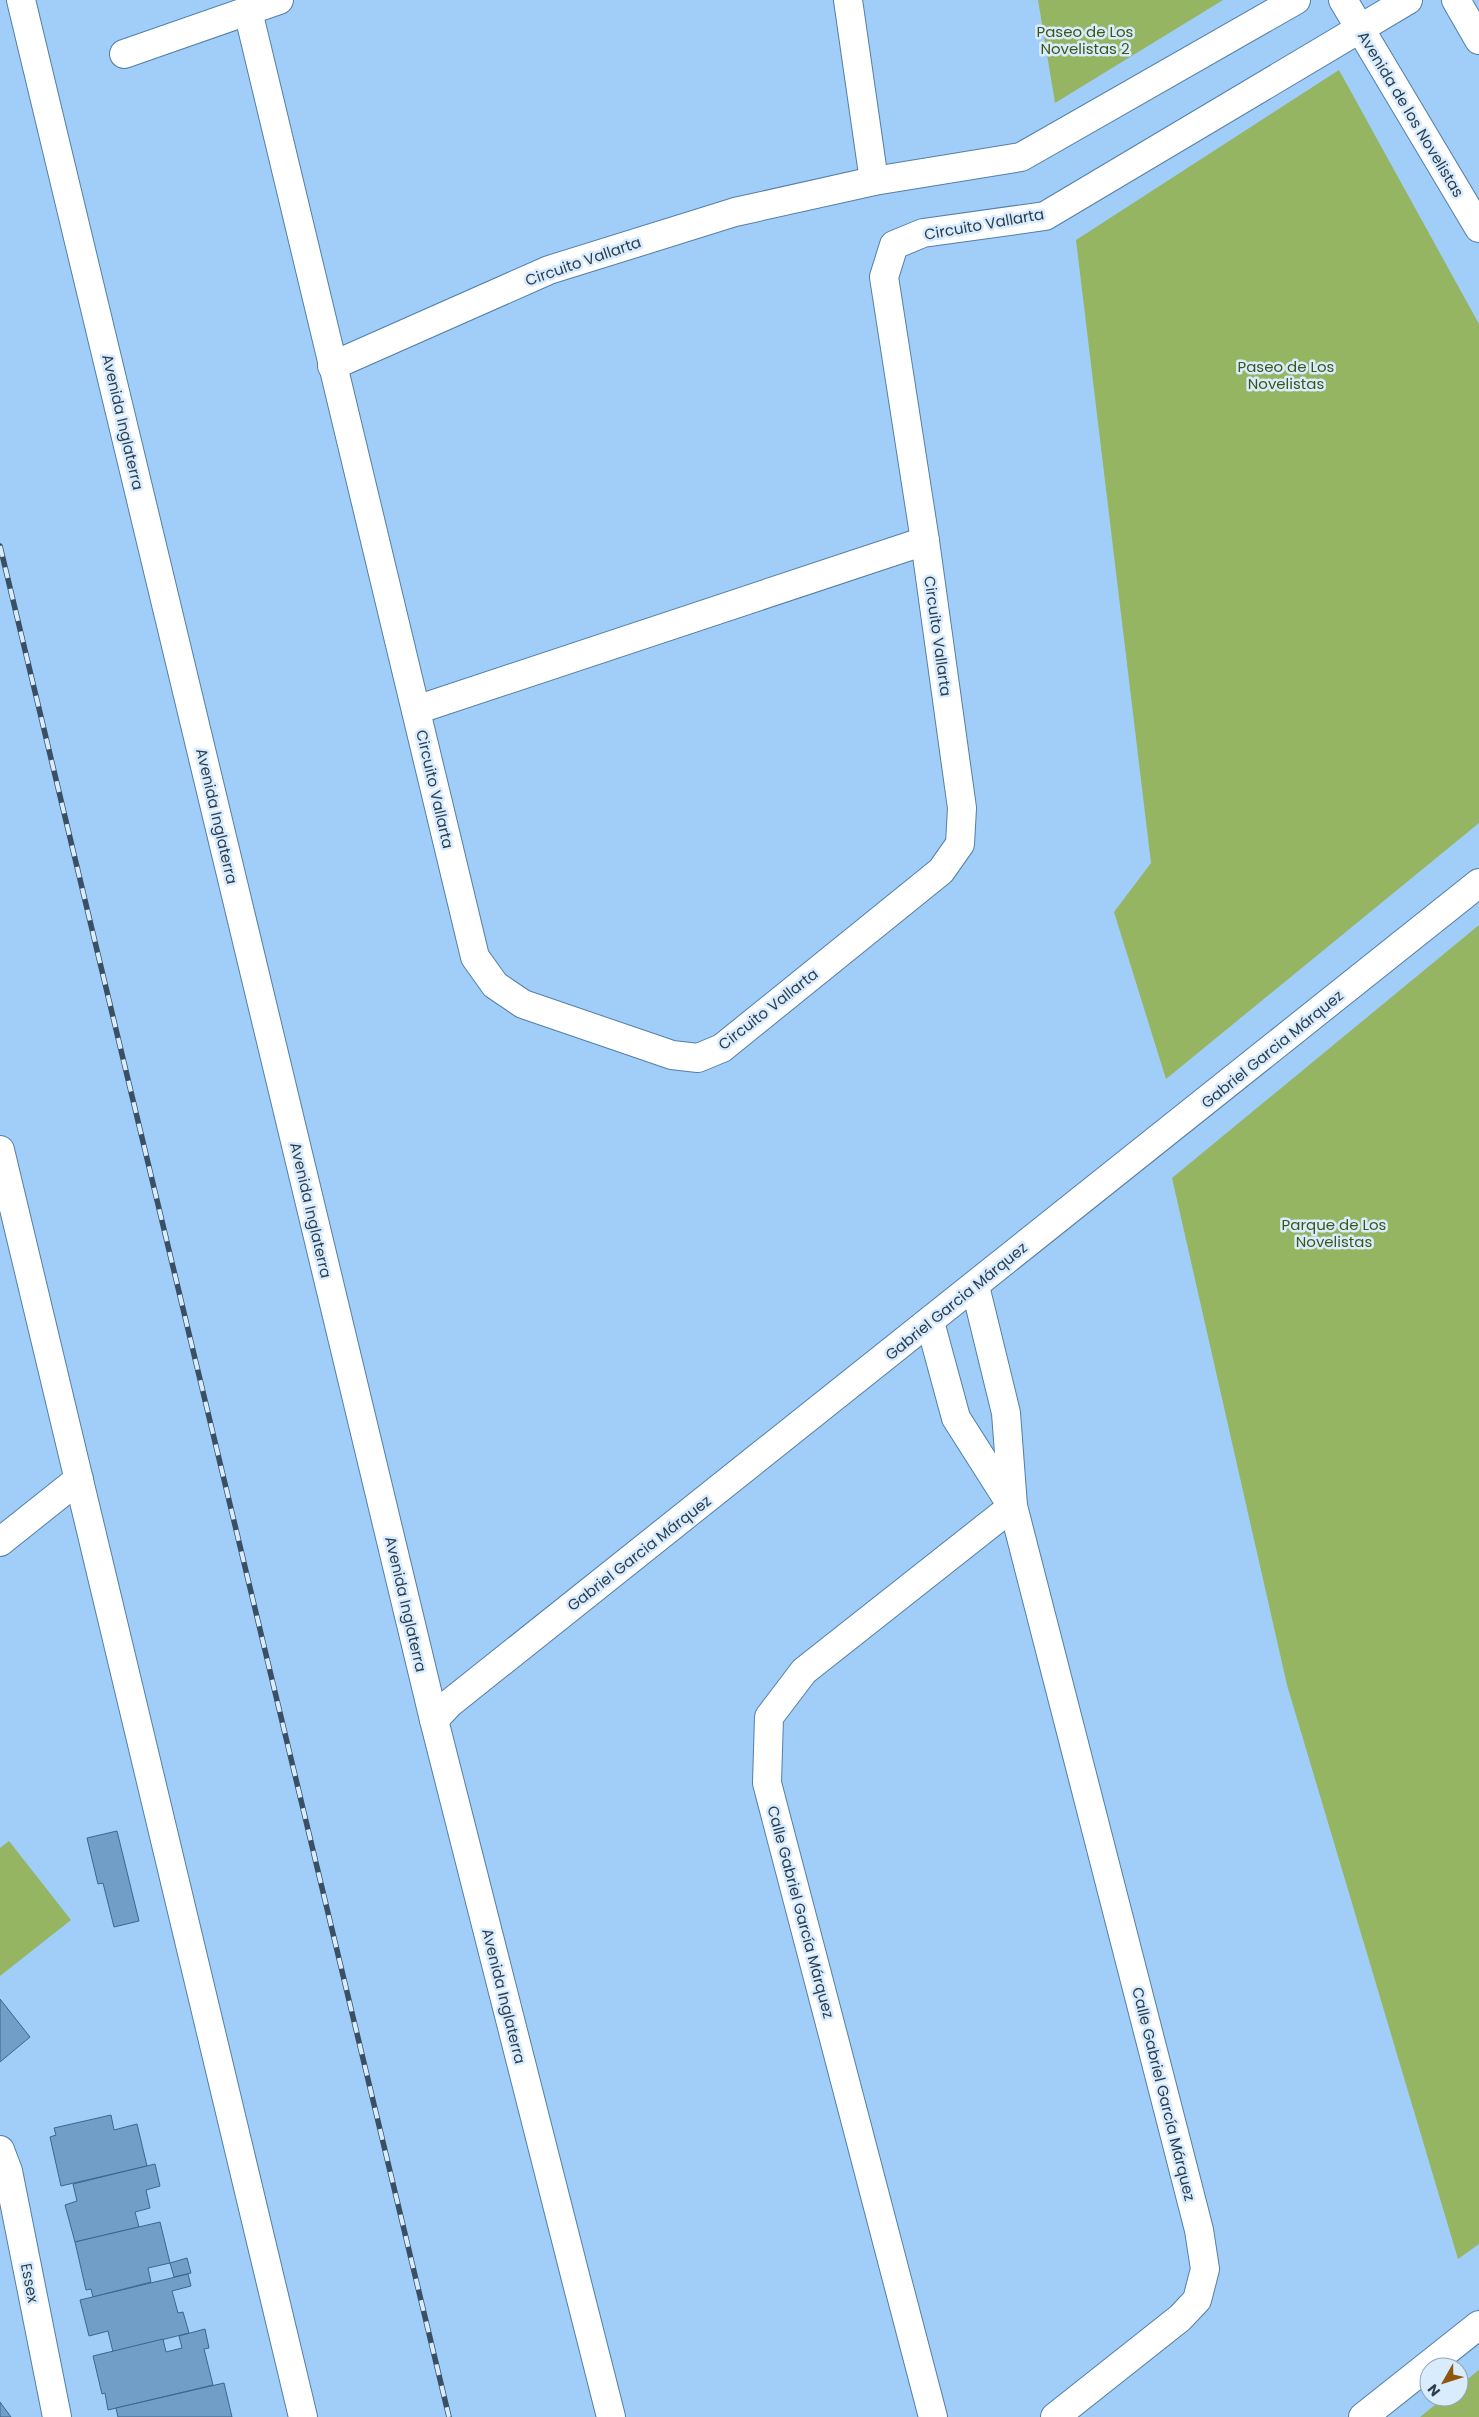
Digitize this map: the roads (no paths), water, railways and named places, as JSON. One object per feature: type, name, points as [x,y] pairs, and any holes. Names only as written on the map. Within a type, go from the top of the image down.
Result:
[{"type":"street","name":"Avenida Inglaterra","points":[[22,0],[434,1720],[611,2417]]},
{"type":"street","points":[[124,54],[279,0]]},
{"type":"street","points":[[848,0],[874,181]]},
{"type":"street","name":"Circuito Vallarta","points":[[332,366],[549,270],[735,212],[874,181],[1021,157],[1296,0]]},
{"type":"street","name":"Avenida de los Novelistas","points":[[1343,0],[1479,228]]},
{"type":"street","name":"Circuito Vallarta","points":[[248,11],[475,957],[495,985],[523,1004],[672,1055],[698,1058],[722,1048],[942,871],[960,844],[962,808],[925,541],[884,277],[894,246],[923,233],[1045,216],[1408,0]]},
{"type":"street","points":[[1456,0],[1479,40]]},
{"type":"street","name":"Circuito Vallarta","points":[[416,710],[925,541]]},
{"type":"street","name":"Gabriel Garcia Márquez","points":[[434,1720],[458,1696],[1479,883]]},
{"type":"street","points":[[0,1150],[303,2417]]},
{"type":"street","name":"Calle Gabriel García Márquez","points":[[975,1286],[1006,1413],[1012,1506],[1199,2230],[1205,2269],[1197,2300],[1180,2318],[1055,2417]]},
{"type":"street","name":"Calle Gabriel García Márquez","points":[[930,1322],[956,1418],[1012,1506]]},
{"type":"street","points":[[0,1542],[79,1479]]},
{"type":"street","name":"Calle Gabriel García Márquez","points":[[934,2417],[767,1783],[769,1717],[804,1671],[1012,1506]]},
{"type":"street","name":"Essex","points":[[0,2150],[8,2170],[56,2417]]},
{"type":"street","points":[[1363,2417],[1479,2325]]},
{"type":"railway","points":[[0,546],[449,2417]]},
{"type":"park label","name":"Paseo de Los Novelistas 2","points":[[1085,40]]},
{"type":"park label","name":"Paseo de Los Novelistas","points":[[1286,374]]},
{"type":"park label","name":"Parque de Los Novelistas","points":[[1334,1232]]}]
